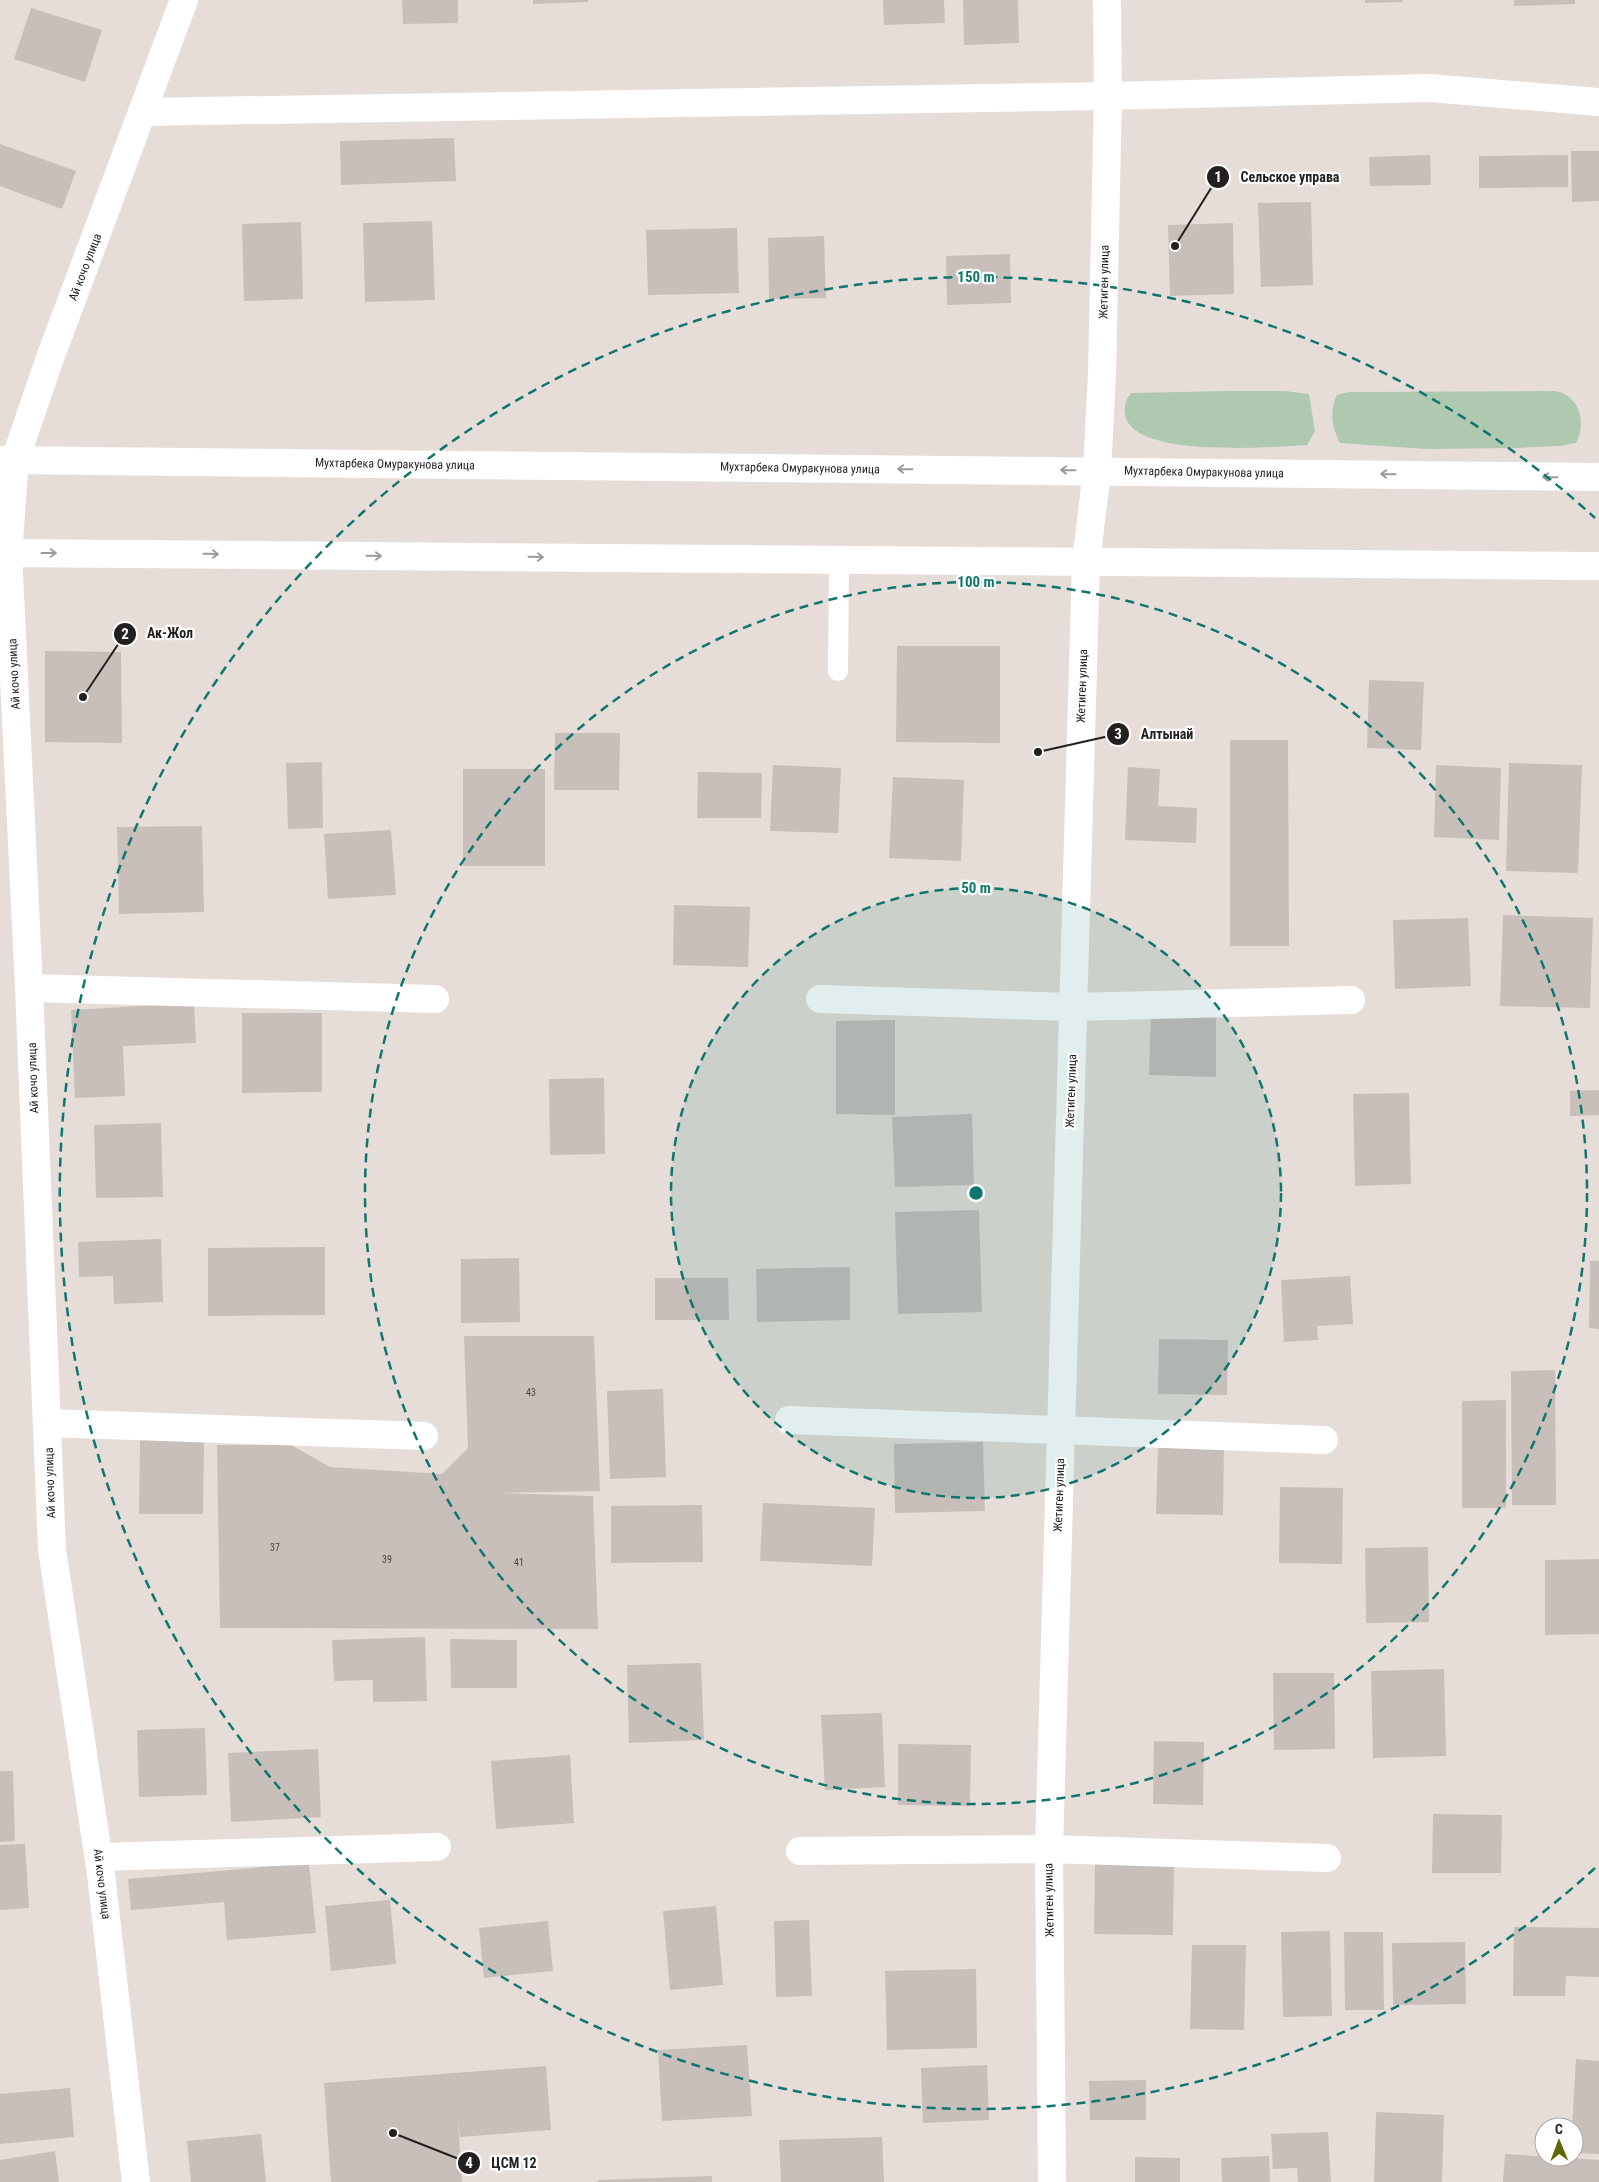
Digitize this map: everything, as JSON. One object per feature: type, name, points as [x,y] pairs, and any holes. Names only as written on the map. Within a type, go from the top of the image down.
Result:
[{"type":"street","name":"Ай кочо улица","points":[[136,2182],[98,1857],[52,1549],[30,988],[4,553],[7,460],[50,358],[184,0]]},
{"type":"street","name":"Жетиген улица","points":[[1052,2182],[1049,1849],[1086,562],[1097,471],[1102,374],[1108,96],[1108,0]]},
{"type":"street","points":[[142,112],[1108,96],[1430,88],[1599,102]]},
{"type":"street","name":"Мухтарбека Омуракунова улица","points":[[7,460],[1599,477]]},
{"type":"street","points":[[4,553],[1599,566]]},
{"type":"street","points":[[30,988],[434,998]]},
{"type":"street","points":[[820,999],[1073,1007],[1351,1000]]},
{"type":"street","points":[[789,1420],[1324,1440]]},
{"type":"street","points":[[47,1422],[424,1436]]},
{"type":"street","points":[[98,1857],[437,1847]]},
{"type":"street","points":[[800,1851],[1049,1849],[1327,1858]]},
{"type":"lane","points":[[838,671],[839,560]]},
{"type":"green space","points":[[1285,391],[1309,394],[1315,431],[1307,445],[1238,448],[1208,447],[1180,445],[1155,439],[1136,431],[1126,418],[1125,405],[1131,393]]},
{"type":"green space","points":[[1555,391],[1570,398],[1579,411],[1581,427],[1576,443],[1559,446],[1515,448],[1426,449],[1340,443],[1332,419],[1337,395],[1349,392]]},
{"type":"building","points":[[402,0],[458,0],[458,23],[403,24]]},
{"type":"building","points":[[533,0],[588,0],[588,2],[533,4]]},
{"type":"building","points":[[883,0],[944,0],[945,23],[884,25]]},
{"type":"building","points":[[963,0],[1018,0],[1019,43],[964,45]]},
{"type":"building","points":[[1365,0],[1403,0],[1403,2],[1365,3]]},
{"type":"building","points":[[1514,0],[1575,0],[1575,4],[1514,6]]},
{"type":"building","points":[[31,8],[102,30],[85,82],[14,59]]},
{"type":"building","points":[[454,138],[456,181],[341,185],[340,141]]},
{"type":"building","points":[[0,144],[76,171],[62,209],[0,186]]},
{"type":"building","points":[[1571,151],[1599,151],[1599,201],[1572,202]]},
{"type":"building","points":[[1430,155],[1431,185],[1370,186],[1369,157]]},
{"type":"building","points":[[1568,155],[1568,187],[1479,188],[1479,156]]},
{"type":"building","points":[[1311,202],[1313,285],[1261,287],[1258,203]]},
{"type":"building","points":[[432,221],[435,300],[365,302],[363,223]]},
{"type":"building","points":[[301,222],[303,299],[244,301],[242,224]]},
{"type":"building","points":[[1233,223],[1234,294],[1170,296],[1168,225]]},
{"type":"building","points":[[737,228],[739,293],[648,295],[646,230]]},
{"type":"building","points":[[824,236],[826,298],[769,299],[768,238]]},
{"type":"building","points":[[1010,254],[1011,303],[947,305],[946,256]]},
{"type":"building","points":[[897,646],[1000,646],[1000,743],[896,742]]},
{"type":"building","points":[[45,651],[121,652],[122,743],[45,742]]},
{"type":"building","points":[[1369,680],[1424,682],[1421,750],[1367,748]]},
{"type":"building","points":[[555,733],[620,733],[619,790],[554,790]]},
{"type":"building","points":[[1230,740],[1288,740],[1289,946],[1230,946]]},
{"type":"building","points":[[322,762],[323,828],[288,829],[286,763]]},
{"type":"building","points":[[1509,763],[1582,765],[1578,873],[1506,871]]},
{"type":"building","points":[[773,765],[841,768],[838,833],[770,831]]},
{"type":"building","points":[[1436,765],[1501,768],[1499,840],[1434,837]]},
{"type":"building","points":[[1128,767],[1160,769],[1158,806],[1197,808],[1196,843],[1125,840]]},
{"type":"building","points":[[463,769],[545,769],[545,866],[463,866]]},
{"type":"building","points":[[698,772],[762,773],[761,818],[697,818]]},
{"type":"building","points":[[893,777],[964,780],[961,861],[889,858]]},
{"type":"building","points":[[202,826],[204,912],[119,914],[117,827]]},
{"type":"building","points":[[391,830],[396,895],[328,899],[324,834]]},
{"type":"building","points":[[674,905],[750,907],[748,967],[673,965]]},
{"type":"building","points":[[1503,915],[1593,918],[1590,1008],[1500,1006]]},
{"type":"building","points":[[1468,918],[1471,986],[1395,989],[1393,920]]},
{"type":"building","points":[[194,1003],[196,1043],[123,1046],[125,1096],[75,1098],[71,1010]]},
{"type":"building","points":[[1151,1010],[1216,1011],[1216,1077],[1149,1075]]},
{"type":"building","points":[[242,1013],[322,1013],[322,1092],[242,1093]]},
{"type":"building","points":[[895,1020],[895,1115],[836,1114],[836,1021]]},
{"type":"building","points":[[604,1078],[605,1154],[550,1155],[549,1079]]},
{"type":"building","points":[[1599,1090],[1599,1115],[1570,1116],[1570,1091]]},
{"type":"building","points":[[1409,1093],[1411,1184],[1355,1186],[1353,1094]]},
{"type":"building","points":[[972,1114],[974,1185],[895,1187],[892,1117]]},
{"type":"building","points":[[161,1123],[163,1197],[96,1198],[94,1125]]},
{"type":"building","points":[[979,1210],[982,1312],[898,1314],[895,1212]]},
{"type":"building","points":[[161,1239],[163,1302],[114,1304],[113,1276],[79,1277],[78,1242]]},
{"type":"building","points":[[325,1247],[325,1315],[208,1316],[208,1248]]},
{"type":"building","points":[[519,1258],[520,1322],[461,1323],[461,1259]]},
{"type":"building","points":[[1590,1261],[1599,1261],[1599,1329],[1589,1328]]},
{"type":"building","points":[[850,1267],[850,1320],[757,1322],[756,1269]]},
{"type":"building","points":[[1350,1276],[1353,1324],[1317,1326],[1318,1340],[1284,1342],[1281,1280]]},
{"type":"building","points":[[655,1278],[728,1278],[729,1320],[655,1320]]},
{"type":"building","points":[[464,1336],[594,1336],[600,1491],[501,1493],[593,1496],[598,1629],[220,1628],[217,1445],[291,1445],[330,1467],[442,1474],[468,1448]]},
{"type":"building","points":[[1159,1339],[1228,1340],[1227,1395],[1158,1394]]},
{"type":"building","points":[[1555,1370],[1556,1505],[1512,1505],[1511,1371]]},
{"type":"building","points":[[663,1389],[666,1477],[610,1479],[607,1391]]},
{"type":"building","points":[[1506,1400],[1506,1508],[1462,1508],[1462,1401]]},
{"type":"building","points":[[140,1440],[204,1440],[203,1514],[139,1514]]},
{"type":"building","points":[[983,1442],[985,1511],[895,1513],[894,1444]]},
{"type":"building","points":[[1158,1445],[1224,1445],[1223,1515],[1156,1514]]},
{"type":"building","points":[[1280,1487],[1343,1488],[1342,1564],[1279,1563]]},
{"type":"building","points":[[763,1503],[875,1508],[872,1566],[760,1561]]},
{"type":"building","points":[[702,1505],[703,1562],[611,1563],[611,1506]]},
{"type":"building","points":[[1428,1547],[1429,1622],[1366,1623],[1365,1548]]},
{"type":"building","points":[[1599,1559],[1599,1634],[1545,1635],[1545,1560]]},
{"type":"building","points":[[425,1637],[427,1701],[373,1702],[373,1680],[334,1681],[332,1640]]},
{"type":"building","points":[[450,1639],[517,1640],[517,1688],[451,1688]]},
{"type":"building","points":[[701,1663],[704,1740],[629,1743],[627,1665]]},
{"type":"building","points":[[1444,1669],[1446,1756],[1373,1758],[1371,1671]]},
{"type":"building","points":[[1273,1673],[1334,1673],[1335,1749],[1274,1750]]},
{"type":"building","points":[[882,1713],[885,1787],[825,1790],[821,1715]]},
{"type":"building","points":[[205,1728],[207,1795],[139,1797],[137,1730]]},
{"type":"building","points":[[1154,1741],[1204,1742],[1203,1805],[1153,1804]]},
{"type":"building","points":[[898,1744],[971,1745],[970,1806],[898,1805]]},
{"type":"building","points":[[318,1749],[321,1817],[231,1822],[228,1753]]},
{"type":"building","points":[[570,1755],[574,1823],[496,1829],[491,1761]]},
{"type":"building","points":[[0,1771],[13,1771],[15,1841],[0,1842]]},
{"type":"building","points":[[1433,1814],[1502,1815],[1501,1873],[1432,1873]]},
{"type":"building","points":[[25,1844],[29,1908],[0,1910],[0,1845]]},
{"type":"building","points":[[309,1863],[316,1933],[227,1940],[224,1902],[131,1910],[128,1879]]},
{"type":"building","points":[[1095,1864],[1174,1865],[1173,1935],[1094,1934]]},
{"type":"building","points":[[390,1900],[396,1964],[331,1971],[325,1906]]},
{"type":"building","points":[[716,1906],[723,1985],[670,1990],[663,1911]]},
{"type":"building","points":[[809,1920],[812,1996],[776,1997],[774,1921]]},
{"type":"building","points":[[548,1921],[553,1971],[484,1978],[479,1928]]},
{"type":"building","points":[[1514,1927],[1599,1928],[1599,1977],[1566,1976],[1565,1996],[1513,1996]]},
{"type":"building","points":[[1330,1931],[1332,2016],[1283,2017],[1281,1932]]},
{"type":"building","points":[[1344,1932],[1383,1932],[1384,2010],[1345,2010]]},
{"type":"building","points":[[1465,1942],[1466,2004],[1393,2005],[1392,1943]]},
{"type":"building","points":[[1192,1945],[1246,1945],[1244,2030],[1190,2029]]},
{"type":"building","points":[[976,1969],[977,2048],[887,2050],[885,1971]]},
{"type":"building","points":[[747,2045],[752,2116],[662,2121],[658,2050]]},
{"type":"building","points":[[1576,2059],[1599,2061],[1599,2154],[1584,2153],[1584,2117],[1573,2117]]},
{"type":"building","points":[[987,2065],[989,2120],[923,2123],[921,2068]]},
{"type":"building","points":[[546,2066],[551,2130],[460,2137],[458,2121],[462,2182],[331,2182],[324,2083]]},
{"type":"building","points":[[1146,2080],[1146,2120],[1090,2120],[1089,2081]]},
{"type":"building","points":[[70,2088],[74,2137],[0,2144],[0,2094]]},
{"type":"building","points":[[1376,2112],[1444,2115],[1442,2182],[1374,2182]]},
{"type":"building","points":[[1328,2132],[1331,2182],[1298,2182],[1297,2168],[1273,2169],[1271,2134]]},
{"type":"building","points":[[261,2134],[266,2182],[191,2182],[187,2141]]},
{"type":"building","points":[[882,2137],[884,2182],[781,2182],[779,2140]]},
{"type":"building","points":[[55,2151],[59,2182],[0,2182],[0,2160]]},
{"type":"building","points":[[1505,2154],[1534,2156],[1534,2167],[1584,2167],[1584,2159],[1599,2160],[1599,2182],[1503,2182]]},
{"type":"building","points":[[1269,2156],[1270,2182],[1222,2182],[1221,2158]]},
{"type":"building","points":[[1135,2157],[1180,2158],[1180,2182],[1135,2182]]},
{"type":"building","points":[[712,2176],[712,2182],[598,2182],[598,2180]]},
{"type":"place","name":"Сельское управа","points":[[1175,246]]},
{"type":"place","name":"Ак-Жол","points":[[83,697]]},
{"type":"place","name":"Алтынай","points":[[1038,752]]},
{"type":"place","name":"ЦСМ 12","points":[[393,2133]]}]
